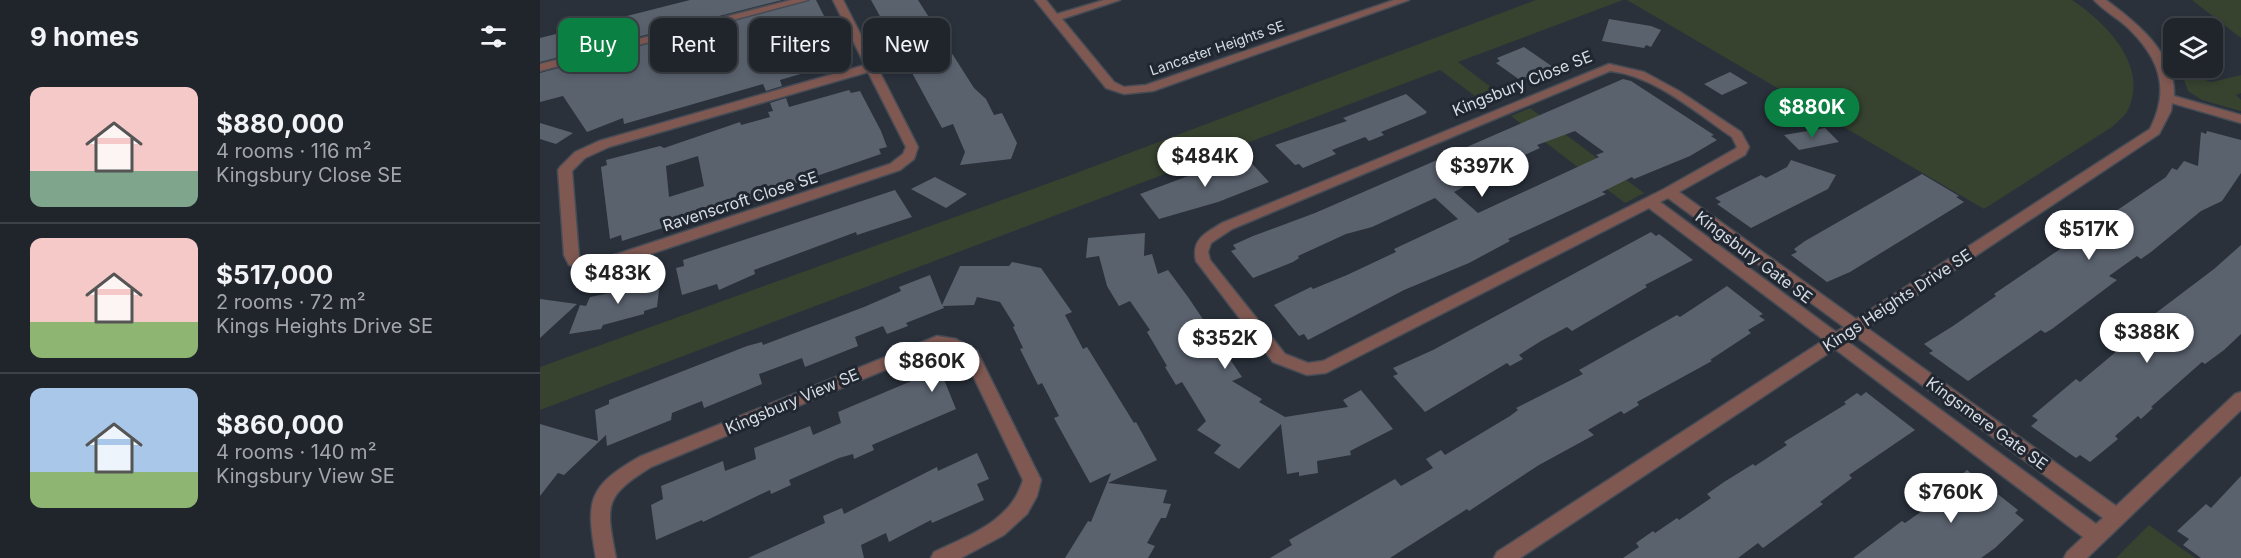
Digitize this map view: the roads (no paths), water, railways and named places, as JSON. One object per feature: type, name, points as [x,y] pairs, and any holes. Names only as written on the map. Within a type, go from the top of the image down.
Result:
[{"type":"street","points":[[540,68],[803,0]]},
{"type":"street","name":"Ravenscroft Close SE","points":[[838,0],[863,49]]},
{"type":"street","name":"Lancaster Heights SE","points":[[1040,0],[1110,85],[1128,92],[1149,88],[1404,0]]},
{"type":"street","points":[[1054,18],[1115,0]]},
{"type":"street","points":[[2099,0],[2136,28],[2151,46],[2162,64],[2169,98],[2241,119]]},
{"type":"street","name":"Ravenscroft Close SE","points":[[872,67],[912,147],[904,161],[895,167],[610,262],[589,265],[574,261],[571,255],[565,170],[580,155],[604,144],[872,67]]},
{"type":"street","name":"Kingsbury Close SE","points":[[1609,67],[1620,67],[1642,74],[1742,141],[1743,147],[1734,158],[1650,202],[1326,367],[1307,369],[1279,358],[1203,261],[1201,252],[1204,241],[1227,226],[1609,67]]},
{"type":"street","name":"Kings Heights Drive SE","points":[[1504,558],[2155,131],[2164,117],[2169,98]]},
{"type":"street","name":"Kingsbury Gate SE","points":[[1669,192],[1856,328]]},
{"type":"street","name":"Kingsbury Gate SE","points":[[1650,202],[1836,340]]},
{"type":"street","name":"Kingsmere Gate SE","points":[[1856,328],[2117,518]]},
{"type":"street","name":"Kingsmere Gate SE","points":[[1836,340],[2097,536]]},
{"type":"street","name":"Kingsbury View SE","points":[[606,558],[598,513],[599,503],[621,476],[645,462],[937,342],[950,343],[971,355],[1032,480],[1024,506],[1014,517],[996,530],[941,558]]},
{"type":"street","points":[[2074,558],[2241,399]]}]
